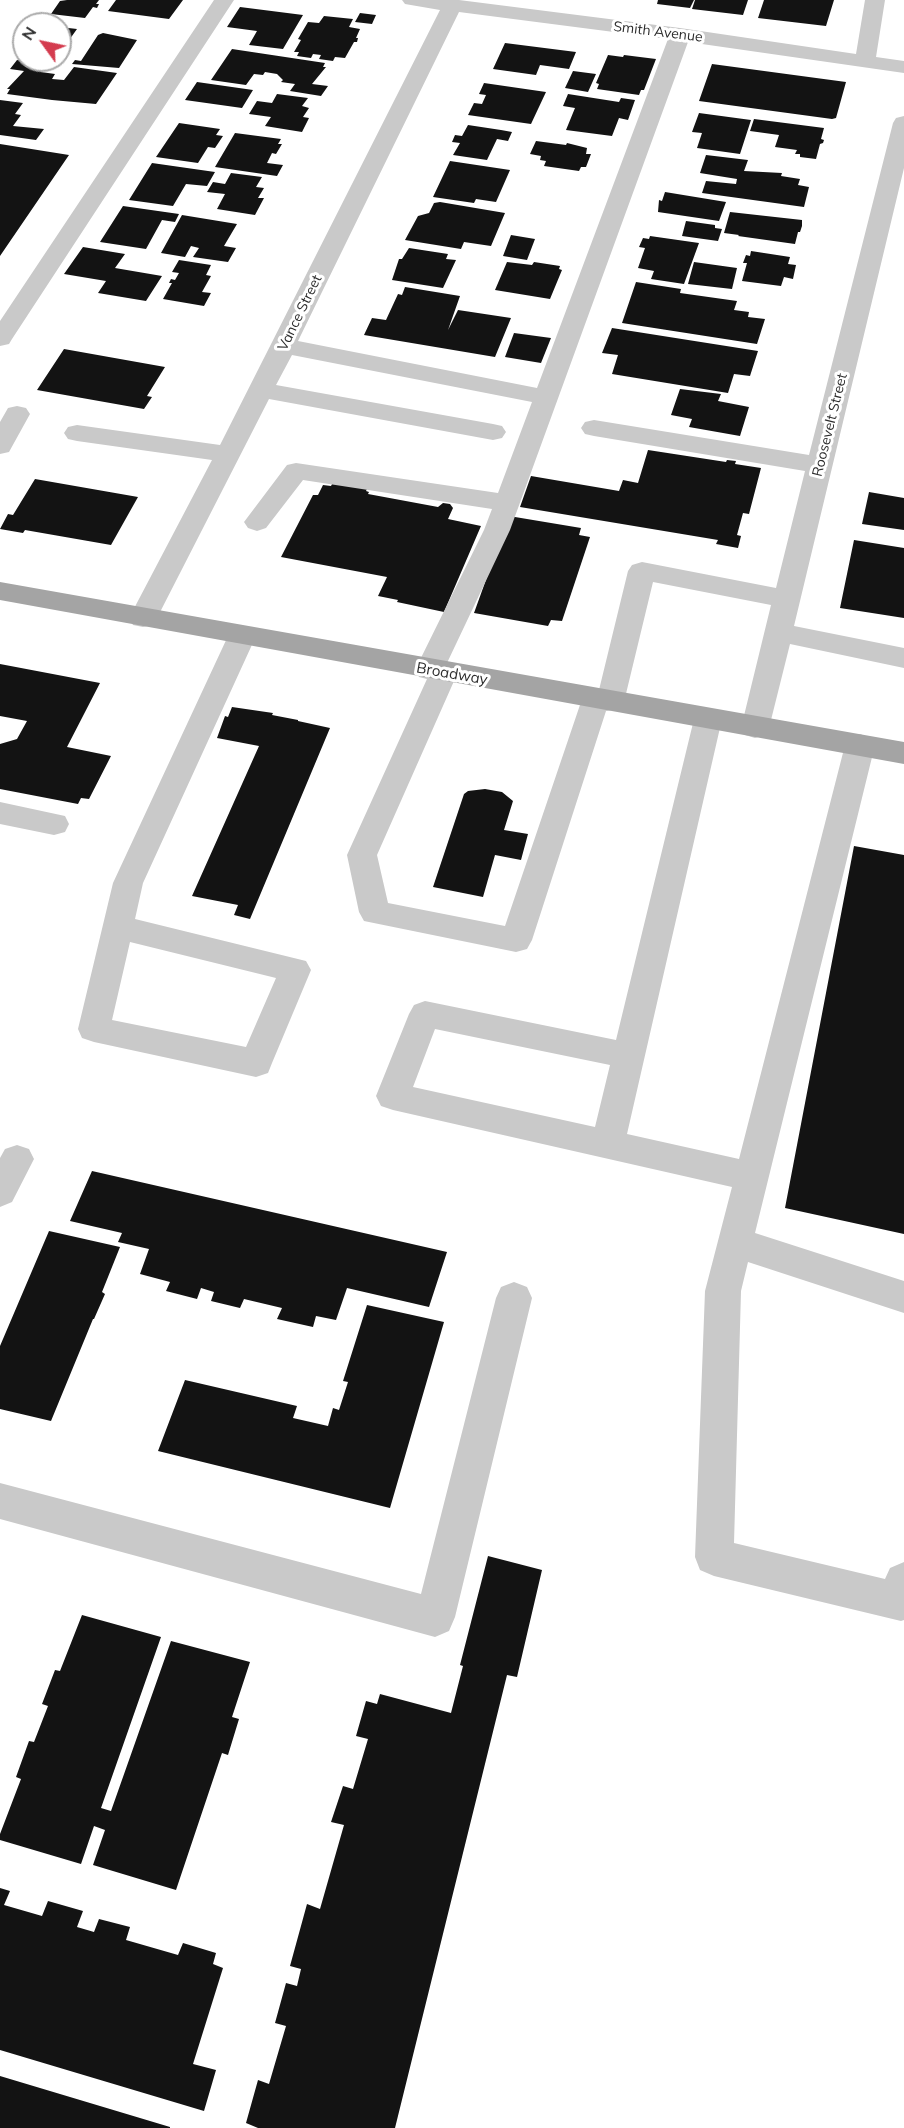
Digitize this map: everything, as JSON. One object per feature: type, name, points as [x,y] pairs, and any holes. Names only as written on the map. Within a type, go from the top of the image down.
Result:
[{"type":"main road","name":"Broadway","points":[[0,591],[904,753]]},
{"type":"street","points":[[4,326],[224,0]]},
{"type":"street","points":[[865,61],[875,0]]},
{"type":"street","name":"Smith Avenue","points":[[421,1],[680,34],[904,67]]},
{"type":"street","name":"Vance Street","points":[[143,618],[284,346],[452,6]]},
{"type":"street","points":[[680,34],[497,530],[362,855],[375,912],[516,940],[603,700],[642,571],[787,599]]},
{"type":"street","name":"Roosevelt Street","points":[[755,728],[904,123]]},
{"type":"street","points":[[284,346],[546,397]]},
{"type":"street","points":[[261,390],[493,432]]},
{"type":"street","points":[[0,446],[17,414]]},
{"type":"street","points":[[594,428],[820,465]]},
{"type":"street","points":[[77,434],[227,454]]},
{"type":"street","points":[[257,522],[296,471],[507,503]]},
{"type":"street","points":[[779,632],[904,658]]},
{"type":"street","points":[[118,927],[295,970],[256,1063],[94,1029],[128,883],[242,636]]},
{"type":"street","points":[[608,1144],[708,719]]},
{"type":"street","points":[[860,745],[723,1291],[714,1557],[901,1602],[904,1581]]},
{"type":"street","points":[[0,813],[54,824]]},
{"type":"street","points":[[628,1056],[425,1014],[393,1096],[752,1177]]},
{"type":"street","points":[[0,1192],[17,1159]]},
{"type":"street","points":[[735,1242],[904,1297]]},
{"type":"street","points":[[0,1501],[435,1617],[514,1298]]},
{"type":"building","points":[[99,0],[96,4],[99,4],[97,8],[93,7],[85,18],[72,16],[72,12],[52,12],[60,1]]},
{"type":"building","points":[[116,0],[183,0],[169,19],[108,11]]},
{"type":"building","points":[[658,0],[694,0],[690,8],[657,4]]},
{"type":"building","points":[[695,0],[748,0],[743,15],[692,9]]},
{"type":"building","points":[[764,0],[834,0],[826,26],[758,18]]},
{"type":"building","points":[[240,7],[303,15],[283,49],[249,45],[257,31],[227,27]]},
{"type":"building","points":[[360,13],[376,15],[372,24],[355,22]]},
{"type":"building","points":[[324,16],[353,19],[349,27],[360,29],[356,38],[358,38],[357,42],[354,42],[345,58],[335,57],[333,61],[319,59],[321,55],[313,54],[311,58],[297,56],[299,52],[294,52],[301,40],[298,39],[308,22],[319,23]]},
{"type":"building","points":[[103,33],[137,40],[119,68],[72,64],[75,60],[81,61],[98,35]]},
{"type":"building","points":[[505,43],[576,52],[569,69],[540,65],[536,75],[493,69]]},
{"type":"building","points":[[232,49],[325,63],[323,67],[326,67],[312,84],[328,86],[321,96],[290,91],[295,84],[281,82],[283,80],[277,74],[265,72],[263,75],[254,74],[246,85],[211,80]]},
{"type":"building","points":[[608,55],[656,59],[644,90],[641,90],[639,95],[597,89],[599,84],[596,83]]},
{"type":"building","points":[[712,64],[846,82],[836,118],[699,101]]},
{"type":"building","points":[[74,67],[117,73],[96,104],[7,94],[10,89],[7,89],[23,72],[55,74],[52,79],[64,80]]},
{"type":"building","points":[[573,71],[596,74],[588,92],[565,88]]},
{"type":"building","points":[[197,82],[253,90],[242,108],[185,100]]},
{"type":"building","points":[[484,83],[546,92],[531,124],[468,115],[474,103],[482,104],[486,95],[479,94]]},
{"type":"building","points":[[277,94],[308,98],[302,106],[309,108],[303,117],[309,118],[302,132],[265,126],[271,117],[249,114],[257,101],[272,103]]},
{"type":"building","points":[[568,94],[619,102],[621,98],[635,100],[628,120],[619,118],[612,136],[566,130],[575,108],[563,106]]},
{"type":"building","points":[[0,100],[23,103],[15,114],[21,115],[13,126],[44,129],[36,140],[0,135]]},
{"type":"building","points":[[699,113],[751,120],[740,154],[697,148],[702,133],[692,132]]},
{"type":"building","points":[[754,119],[824,128],[821,139],[824,140],[820,144],[816,159],[800,157],[800,154],[795,154],[797,150],[775,147],[779,135],[750,131]]},
{"type":"building","points":[[179,123],[220,129],[216,135],[223,136],[215,148],[208,147],[198,163],[156,157]]},
{"type":"building","points":[[468,125],[512,132],[508,141],[497,139],[487,160],[453,155],[460,143],[452,142],[455,135],[462,136]]},
{"type":"building","points":[[235,133],[281,139],[278,144],[282,144],[276,154],[272,153],[267,163],[283,165],[277,176],[215,167]]},
{"type":"building","points":[[536,141],[566,145],[567,143],[587,148],[586,154],[591,154],[586,167],[581,167],[579,171],[544,166],[546,161],[540,160],[541,156],[530,154]]},
{"type":"building","points":[[0,144],[69,155],[0,256]]},
{"type":"building","points":[[706,155],[748,160],[744,171],[782,173],[781,176],[800,179],[798,185],[809,187],[804,207],[702,193],[706,181],[736,184],[737,179],[700,173]]},
{"type":"building","points":[[450,161],[510,170],[496,202],[476,199],[474,203],[433,197]]},
{"type":"building","points":[[152,163],[215,172],[207,186],[186,184],[173,206],[129,200]]},
{"type":"building","points":[[231,173],[262,177],[256,187],[264,188],[258,198],[264,198],[255,215],[217,209],[225,194],[207,192],[213,182],[225,184]]},
{"type":"building","points":[[665,192],[726,202],[719,221],[658,212],[659,200],[662,201]]},
{"type":"building","points":[[440,202],[505,213],[491,246],[464,242],[461,249],[405,240],[418,216],[429,213],[434,203]]},
{"type":"building","points":[[123,206],[179,214],[175,222],[162,220],[146,249],[100,242]]},
{"type":"building","points":[[730,212],[802,220],[802,226],[795,244],[738,236],[724,233]]},
{"type":"building","points":[[182,215],[237,224],[224,246],[236,248],[228,262],[193,257],[199,248],[191,246],[185,257],[161,253]]},
{"type":"building","points":[[686,221],[715,225],[715,228],[722,229],[718,241],[682,236]]},
{"type":"building","points":[[511,235],[535,239],[527,260],[503,256]]},
{"type":"building","points":[[650,236],[699,243],[684,284],[651,279],[654,271],[638,268],[645,248],[639,247],[643,238],[649,239]]},
{"type":"building","points":[[83,247],[125,254],[115,268],[162,276],[146,301],[98,293],[106,281],[64,274]]},
{"type":"building","points":[[409,248],[448,254],[446,259],[456,260],[443,288],[392,280],[399,259],[402,259]]},
{"type":"building","points":[[751,251],[790,257],[788,264],[796,265],[793,279],[784,277],[781,286],[742,281],[747,263],[743,263],[746,255],[750,256]]},
{"type":"building","points":[[179,260],[211,265],[206,275],[211,276],[202,292],[211,293],[204,306],[163,299],[172,283],[169,283],[171,279],[175,280],[179,273],[172,272]]},
{"type":"building","points":[[507,262],[532,265],[534,262],[560,266],[559,269],[562,270],[550,299],[495,290]]},
{"type":"building","points":[[694,262],[737,268],[732,289],[688,284]]},
{"type":"building","points":[[636,282],[681,289],[680,293],[737,301],[734,310],[749,312],[748,317],[765,319],[757,344],[622,323]]},
{"type":"building","points":[[405,287],[460,296],[448,330],[458,310],[511,318],[495,357],[364,335],[372,318],[386,320],[398,294],[402,295]]},
{"type":"building","points":[[612,328],[758,351],[750,376],[734,374],[728,393],[612,374],[618,355],[602,353]]},
{"type":"building","points":[[514,333],[551,338],[541,363],[505,357]]},
{"type":"building","points":[[64,349],[165,367],[147,396],[152,397],[144,409],[37,390]]},
{"type":"building","points":[[680,389],[721,394],[718,401],[749,407],[740,436],[689,427],[692,419],[671,415]]},
{"type":"building","points":[[648,450],[726,462],[727,460],[736,461],[735,464],[761,468],[749,514],[743,513],[737,535],[741,536],[738,548],[716,544],[718,540],[520,507],[531,476],[619,491],[623,480],[638,483]]},
{"type":"building","points":[[35,479],[138,497],[111,545],[25,530],[23,533],[0,529],[8,514],[13,515]]},
{"type":"building","points":[[334,480],[368,487],[366,491],[369,492],[368,494],[438,507],[443,503],[450,504],[453,508],[448,519],[481,526],[444,612],[378,596],[387,577],[281,557],[313,495],[318,495],[323,485],[331,486]]},
{"type":"building","points":[[869,492],[904,498],[904,530],[862,524]]},
{"type":"building","points":[[509,516],[581,528],[579,535],[590,537],[562,621],[551,620],[548,626],[474,613]]},
{"type":"building","points":[[854,540],[904,548],[904,618],[840,608]]},
{"type":"building","points":[[0,664],[100,683],[67,747],[111,756],[89,799],[81,798],[78,804],[0,789],[0,744],[17,739],[27,721],[0,716]]},
{"type":"building","points":[[232,707],[273,713],[272,715],[330,728],[250,919],[234,915],[238,905],[192,896],[259,746],[217,738],[225,716],[228,717]]},
{"type":"building","points":[[485,789],[502,792],[513,801],[504,830],[528,834],[521,860],[495,855],[483,897],[433,887],[464,794],[468,791]]},
{"type":"building","points":[[854,846],[904,855],[904,1234],[785,1208]]},
{"type":"building","points":[[92,1171],[447,1252],[429,1307],[347,1288],[336,1320],[316,1316],[313,1327],[277,1319],[282,1308],[244,1299],[240,1308],[211,1301],[214,1292],[201,1288],[197,1299],[166,1291],[170,1282],[140,1274],[149,1249],[118,1242],[122,1233],[70,1221]]},
{"type":"building","points":[[49,1231],[120,1247],[102,1292],[105,1294],[51,1421],[0,1409],[0,1346]]},
{"type":"building","points":[[367,1305],[444,1322],[390,1508],[158,1451],[185,1380],[297,1406],[293,1418],[328,1426],[333,1408],[339,1410],[348,1382],[343,1381]]},
{"type":"building","points":[[488,1556],[542,1570],[517,1677],[507,1675],[395,2128],[258,2128],[246,2123],[258,2080],[269,2084],[286,2026],[275,2023],[286,1983],[297,1986],[301,1969],[290,1966],[307,1904],[320,1909],[344,1825],[331,1822],[343,1786],[353,1789],[368,1739],[356,1736],[366,1701],[377,1704],[380,1694],[451,1713],[463,1666],[460,1665]]},
{"type":"building","points":[[82,1615],[161,1637],[101,1808],[111,1811],[171,1641],[250,1662],[232,1717],[239,1719],[228,1755],[222,1753],[176,1890],[93,1865],[105,1830],[94,1826],[81,1864],[0,1840],[0,1834],[21,1779],[16,1777],[29,1741],[34,1742],[48,1706],[42,1704],[55,1670],[60,1671]]},
{"type":"building","points":[[0,1888],[10,1891],[4,1905],[42,1916],[48,1901],[83,1911],[77,1927],[94,1932],[99,1919],[130,1927],[126,1940],[178,1955],[183,1943],[216,1953],[213,1964],[223,1968],[193,2064],[216,2070],[204,2111],[0,2050]]},
{"type":"building","points":[[0,2076],[170,2127],[170,2128],[0,2128]]}]
